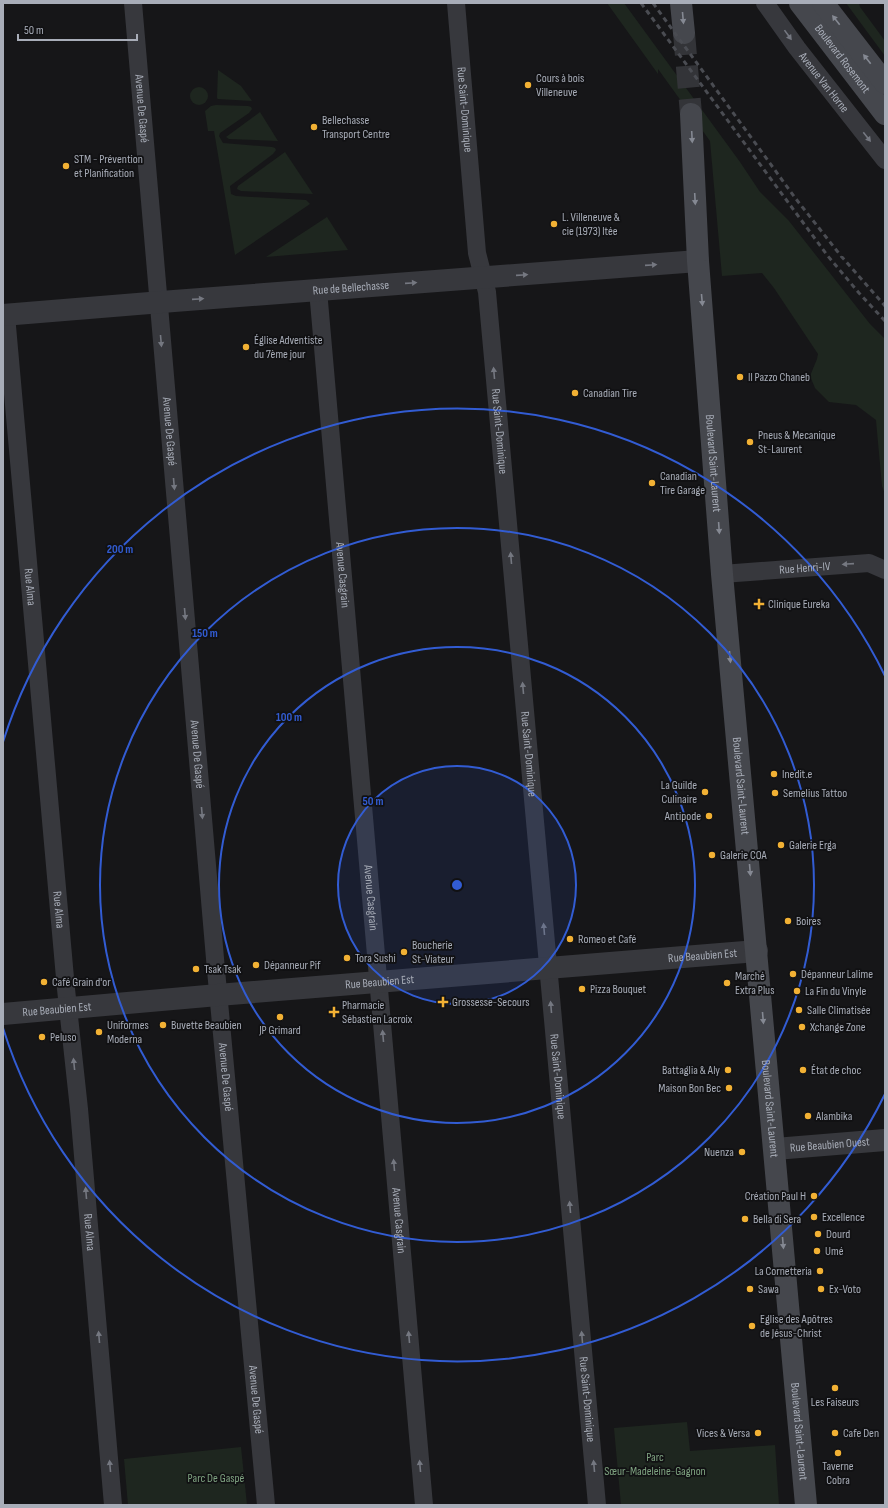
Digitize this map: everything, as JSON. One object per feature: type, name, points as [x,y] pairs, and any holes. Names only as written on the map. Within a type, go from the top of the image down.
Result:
[{"type":"main road","points":[[681,3],[684,32]]},
{"type":"main road","name":"Boulevard Rosemont","points":[[800,3],[885,82]]},
{"type":"main road","name":"Boulevard Rosemont","points":[[823,3],[842,42],[885,114]]},
{"type":"main road","name":"Boulevard Saint-Laurent","points":[[691,114],[698,262],[722,574],[806,1505]]},
{"type":"street","name":"Avenue De Gaspé","points":[[133,3],[159,302],[166,403],[218,995],[266,1505]]},
{"type":"street","name":"Rue Saint-Dominique","points":[[456,3],[477,253],[486,292],[597,1505]]},
{"type":"street","name":"Avenue Van Horne","points":[[765,3],[797,48],[885,160]]},
{"type":"street","name":"Rue de Bellechasse","points":[[4,315],[318,290],[481,273],[698,262]]},
{"type":"street","name":"Avenue Casgrain","points":[[318,290],[424,1505]]},
{"type":"street","name":"Rue Alma","points":[[4,315],[68,1008],[79,1109],[113,1505]]},
{"type":"street","name":"Rue Henri-IV","points":[[722,574],[869,563],[885,570]]},
{"type":"street","name":"Rue Beaubien Est","points":[[3,1014],[757,951]]},
{"type":"street","name":"Rue Beaubien Ouest","points":[[775,1149],[885,1140]]},
{"type":"green space","points":[[607,3],[624,3],[740,162],[760,192],[789,221],[870,324],[885,339],[885,494],[882,486],[876,420],[856,405],[829,402],[815,388],[810,376],[818,354],[774,288],[762,273],[722,276],[710,141],[658,69],[658,74]]},
{"type":"green space","points":[[846,3],[859,3],[860,7],[885,41],[885,56]]},
{"type":"green space","points":[[218,70],[241,86],[252,101],[218,99]]},
{"type":"green space","points":[[199,87],[205,90],[208,96],[205,102],[199,105],[193,102],[190,96],[193,90]]},
{"type":"green space","points":[[211,106],[248,106],[252,109],[249,113],[220,133],[219,136],[223,143],[272,147],[276,150],[273,154],[230,186],[231,194],[236,196],[306,200],[310,204],[235,255],[214,131],[208,131],[205,111]]},
{"type":"green space","points":[[260,112],[278,141],[229,139],[226,137]]},
{"type":"green space","points":[[285,152],[313,194],[241,191],[237,189],[238,186]]},
{"type":"green space","points":[[327,217],[348,250],[266,257]]},
{"type":"green space","name":"Parc Sœur-Madeleine-Gagnon","points":[[687,1422],[690,1451],[775,1445],[779,1505],[621,1505],[614,1428]]},
{"type":"green space","name":"Parc De Gaspé","points":[[241,1447],[247,1505],[128,1505],[124,1459]]},
{"type":"tunnel","points":[[684,33],[691,114]]},
{"type":"railway","points":[[641,3],[827,255],[885,321]]},
{"type":"railway","points":[[653,3],[796,199],[841,256],[885,306]]},
{"type":"place","name":"Cours à bois Villeneuve","points":[[528,85]]},
{"type":"place","name":"Bellechasse Transport Centre","points":[[314,127]]},
{"type":"place","name":"STM - Prévention et Planification","points":[[66,166]]},
{"type":"place","name":"L. Villeneuve & cie (1973) ltée","points":[[554,224]]},
{"type":"place","name":"Église Adventiste du 7ème jour","points":[[246,347]]},
{"type":"place","name":"Il Pazzo Chaneb","points":[[740,377]]},
{"type":"place","name":"Canadian Tire","points":[[575,393]]},
{"type":"place","name":"Pneus & Mecanique St-Laurent","points":[[750,442]]},
{"type":"place","name":"Canadian Tire Garage","points":[[652,483]]},
{"type":"place","name":"Clinique Eureka","points":[[759,604]]},
{"type":"place","name":"Inedit.e","points":[[774,774]]},
{"type":"place","name":"La Guilde Culinaire","points":[[705,792]]},
{"type":"place","name":"Semelius Tattoo","points":[[775,793]]},
{"type":"place","name":"Antipode","points":[[709,816]]},
{"type":"place","name":"Galerie Erga","points":[[781,845]]},
{"type":"place","name":"Galerie COA","points":[[712,855]]},
{"type":"place","name":"Boires","points":[[788,921]]},
{"type":"place","name":"Romeo et Café","points":[[570,939]]},
{"type":"place","name":"Boucherie St-Viateur","points":[[404,952]]},
{"type":"place","name":"Tora Sushi","points":[[347,958]]},
{"type":"place","name":"Dépanneur Pif","points":[[256,965]]},
{"type":"place","name":"Tsak Tsak","points":[[196,969]]},
{"type":"place","name":"Dépanneur Lalime","points":[[793,974]]},
{"type":"place","name":"Café Grain d'or","points":[[44,982]]},
{"type":"place","name":"Marché Extra Plus","points":[[727,983]]},
{"type":"place","name":"Pizza Bouquet","points":[[582,989]]},
{"type":"place","name":"La Fin du Vinyle","points":[[797,991]]},
{"type":"place","name":"Grossesse-Secours","points":[[443,1002]]},
{"type":"place","name":"Salle Climatisée","points":[[799,1010]]},
{"type":"place","name":"Pharmacie Sébastien Lacroix","points":[[334,1012]]},
{"type":"place","name":"JP Grimard","points":[[280,1017]]},
{"type":"place","name":"Buvette Beaubien","points":[[163,1025]]},
{"type":"place","name":"Xchange Zone","points":[[802,1027]]},
{"type":"place","name":"Uniformes Moderna","points":[[99,1032]]},
{"type":"place","name":"Peluso","points":[[42,1037]]},
{"type":"place","name":"Battaglia & Aly","points":[[728,1070]]},
{"type":"place","name":"État de choc","points":[[803,1070]]},
{"type":"place","name":"Maison Bon Bec","points":[[729,1088]]},
{"type":"place","name":"Alambika","points":[[808,1116]]},
{"type":"place","name":"Nuenza","points":[[742,1152]]},
{"type":"place","name":"Création Paul H","points":[[814,1196]]},
{"type":"place","name":"Excellence","points":[[814,1217]]},
{"type":"place","name":"Bella di Sera","points":[[745,1219]]},
{"type":"place","name":"Dourd","points":[[818,1234]]},
{"type":"place","name":"Umé","points":[[817,1251]]},
{"type":"place","name":"La Cornetteria","points":[[820,1271]]},
{"type":"place","name":"Sawa","points":[[750,1289]]},
{"type":"place","name":"Ex-Voto","points":[[821,1289]]},
{"type":"place","name":"Eglise des Apôtres de Jésus-Christ","points":[[752,1326]]},
{"type":"place","name":"Les Faiseurs","points":[[835,1388]]},
{"type":"place","name":"Vices & Versa","points":[[758,1433]]},
{"type":"place","name":"Cafe Den","points":[[835,1433]]},
{"type":"place","name":"Taverne Cobra","points":[[838,1453]]}]
